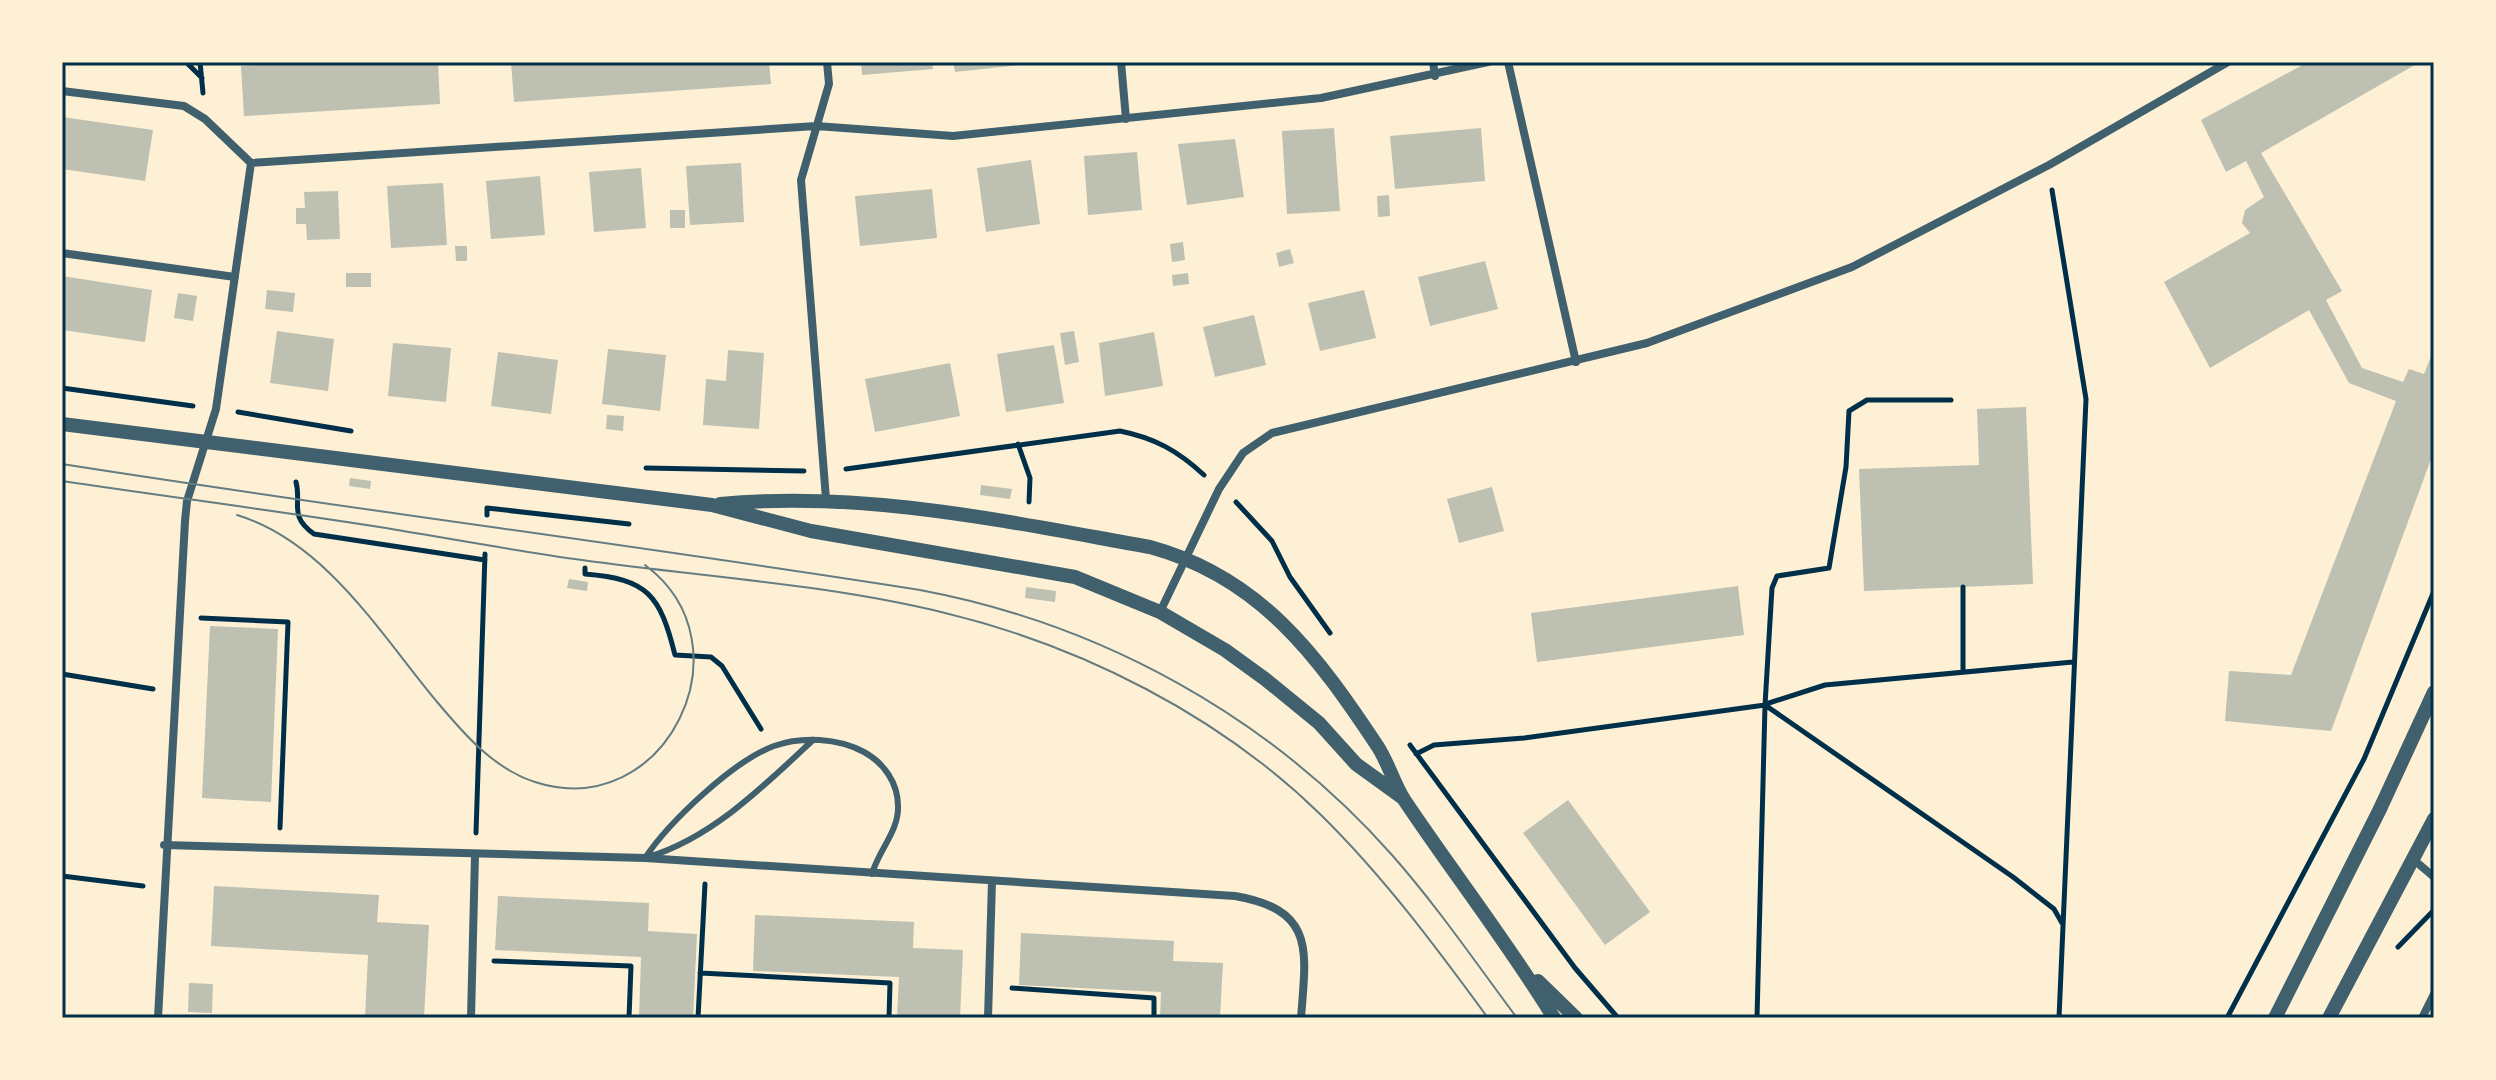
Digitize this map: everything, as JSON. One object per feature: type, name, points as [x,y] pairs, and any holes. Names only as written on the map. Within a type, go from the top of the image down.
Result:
[{"type":"street","points":[[826,499],[801,180],[829,84],[827,62]]},
{"type":"street","points":[[1121,62],[1126,119]]},
{"type":"street","points":[[1433,62],[1435,76]]},
{"type":"street","points":[[62,91],[184,106],[205,119],[251,163],[816,126],[953,136],[1321,98],[1435,76],[1488,62]]},
{"type":"street","points":[[1508,62],[1576,362]]},
{"type":"street","points":[[1160,612],[1231,471],[1243,453],[1272,433],[1647,343],[1852,267],[2049,165],[2228,62]]},
{"type":"street","points":[[158,1018],[164,845],[177,693],[187,501],[216,409],[251,163]]},
{"type":"street","points":[[62,253],[235,277]]},
{"type":"street","points":[[62,424],[712,505],[855,540],[1075,577],[1160,612],[1225,650],[1319,723],[1356,764],[1403,798]]},
{"type":"street","points":[[712,505],[784,498],[826,499],[1073,533],[1186,557],[1221,573],[1250,593],[1301,643],[1379,748],[1403,798],[1521,964],[1554,1018]]},
{"type":"street","points":[[2275,1018],[2374,823],[2434,692]]},
{"type":"street","points":[[2329,1018],[2434,819]]},
{"type":"street","points":[[164,845],[645,858],[1262,901],[1278,908],[1294,923],[1302,940],[1305,966],[1301,1018]]},
{"type":"street","points":[[471,1018],[475,855]]},
{"type":"street","points":[[2414,860],[2434,877]]},
{"type":"street","points":[[988,1018],[992,881]]},
{"type":"street","points":[[1521,964],[1576,1018]]},
{"type":"street","points":[[2422,1018],[2434,994]]},
{"type":"lane","points":[[645,858],[669,850],[701,833],[813,740]]},
{"type":"lane","points":[[645,858],[678,816],[748,761],[775,746],[813,740],[853,746],[871,756],[891,775],[898,807],[893,831],[876,858],[872,874]]},
{"type":"path","points":[[186,62],[202,78],[200,62]]},
{"type":"path","points":[[2049,165],[2086,399],[2059,1018]]},
{"type":"path","points":[[62,388],[186,405]]},
{"type":"path","points":[[1757,1018],[1765,705],[1772,588],[1777,576],[1829,568],[1846,467],[1849,411],[1867,400],[1951,400]]},
{"type":"path","points":[[251,414],[356,431]]},
{"type":"path","points":[[293,421],[287,481],[298,482],[297,516],[301,524],[314,534],[485,557],[475,855]]},
{"type":"path","points":[[858,468],[1120,431],[1148,436],[1165,444],[1202,473]]},
{"type":"path","points":[[1018,444],[1030,478],[1029,505]]},
{"type":"path","points":[[637,468],[793,471]]},
{"type":"path","points":[[1240,506],[1272,541],[1290,577],[1336,642]]},
{"type":"path","points":[[487,515],[487,508],[633,524]]},
{"type":"path","points":[[585,568],[585,574],[633,580],[648,593],[661,610],[675,655],[711,657],[722,666],[753,719],[775,746]]},
{"type":"path","points":[[1963,587],[1963,672]]},
{"type":"path","points":[[2227,1018],[2364,759],[2434,591]]},
{"type":"path","points":[[180,618],[288,622],[279,849]]},
{"type":"path","points":[[1416,754],[1434,745],[1524,738],[1765,705],[1825,685],[2073,662]]},
{"type":"path","points":[[62,674],[177,693]]},
{"type":"path","points":[[1765,705],[2013,877],[2054,909],[2063,923]]},
{"type":"path","points":[[1408,742],[1575,968],[1618,1018]]},
{"type":"path","points":[[698,1018],[707,863]]},
{"type":"path","points":[[62,876],[143,885],[143,899]]},
{"type":"path","points":[[2396,949],[2434,910]]},
{"type":"path","points":[[473,960],[631,966],[629,1018]]},
{"type":"path","points":[[700,973],[890,983],[889,1018]]},
{"type":"path","points":[[991,987],[1154,998],[1154,1018]]},
{"type":"building","points":[[310,62],[438,62],[440,104],[244,116],[241,66]]},
{"type":"building","points":[[511,62],[769,62],[771,84],[514,102]]},
{"type":"building","points":[[861,62],[932,62],[933,69],[862,75]]},
{"type":"building","points":[[953,62],[1028,62],[1029,64],[955,72]]},
{"type":"building","points":[[2308,62],[2420,62],[2261,153],[2342,291],[2326,300],[2362,368],[2403,382],[2409,369],[2424,374],[2434,349],[2434,451],[2331,731],[2225,721],[2229,671],[2291,675],[2396,401],[2349,383],[2309,310],[2210,368],[2164,282],[2250,233],[2242,223],[2245,210],[2264,197],[2246,161],[2226,172],[2201,120]]},
{"type":"building","points":[[62,117],[153,130],[145,181],[62,169]]},
{"type":"building","points":[[1334,128],[1340,211],[1287,214],[1282,131]]},
{"type":"building","points":[[1481,128],[1485,181],[1395,189],[1390,136]]},
{"type":"building","points":[[1235,139],[1244,197],[1187,205],[1178,144]]},
{"type":"building","points":[[1137,152],[1142,210],[1088,215],[1084,156]]},
{"type":"building","points":[[1031,160],[1040,224],[986,232],[977,168]]},
{"type":"building","points":[[741,163],[744,222],[690,225],[686,166]]},
{"type":"building","points":[[641,168],[646,228],[594,232],[589,172]]},
{"type":"building","points":[[540,176],[545,235],[491,239],[486,181]]},
{"type":"building","points":[[443,183],[447,245],[391,248],[387,186]]},
{"type":"building","points":[[932,189],[937,238],[860,246],[855,196]]},
{"type":"building","points":[[338,191],[340,239],[307,240],[306,224],[296,224],[296,208],[305,208],[304,192]]},
{"type":"building","points":[[1389,195],[1390,216],[1378,217],[1377,196]]},
{"type":"building","points":[[670,210],[685,210],[685,228],[670,228]]},
{"type":"building","points":[[1183,242],[1185,260],[1172,262],[1170,244]]},
{"type":"building","points":[[455,246],[467,246],[467,261],[456,261]]},
{"type":"building","points":[[1290,249],[1294,263],[1279,267],[1276,253]]},
{"type":"building","points":[[1485,261],[1498,309],[1430,326],[1418,277]]},
{"type":"building","points":[[346,273],[371,273],[371,287],[346,287]]},
{"type":"building","points":[[1188,273],[1189,284],[1173,286],[1172,275]]},
{"type":"building","points":[[62,276],[152,290],[145,342],[62,330]]},
{"type":"building","points":[[267,290],[295,293],[293,312],[265,309]]},
{"type":"building","points":[[1364,290],[1376,338],[1320,351],[1308,303]]},
{"type":"building","points":[[178,293],[197,296],[193,321],[174,318]]},
{"type":"building","points":[[1254,315],[1266,365],[1215,377],[1203,327]]},
{"type":"building","points":[[277,331],[334,339],[328,391],[270,383]]},
{"type":"building","points":[[1074,331],[1079,362],[1065,365],[1060,333]]},
{"type":"building","points":[[1154,332],[1163,386],[1105,396],[1099,343]]},
{"type":"building","points":[[393,343],[451,348],[446,402],[388,396]]},
{"type":"building","points":[[1054,345],[1064,403],[1006,412],[997,354]]},
{"type":"building","points":[[608,349],[666,355],[660,411],[602,404]]},
{"type":"building","points":[[728,350],[764,353],[759,429],[703,425],[706,379],[726,381]]},
{"type":"building","points":[[498,352],[558,360],[551,414],[491,406]]},
{"type":"building","points":[[950,363],[960,416],[875,432],[865,379]]},
{"type":"building","points":[[2026,407],[2033,584],[1864,591],[1859,469],[1979,465],[1977,409]]},
{"type":"building","points":[[607,415],[624,416],[623,431],[606,429]]},
{"type":"building","points":[[350,478],[371,481],[370,489],[349,486]]},
{"type":"building","points":[[981,485],[1012,489],[1010,499],[980,495]]},
{"type":"building","points":[[1492,487],[1504,531],[1459,543],[1447,499]]},
{"type":"building","points":[[569,579],[588,582],[587,591],[567,588]]},
{"type":"building","points":[[1738,586],[1744,635],[1537,662],[1531,613]]},
{"type":"building","points":[[1026,587],[1056,591],[1055,602],[1025,598]]},
{"type":"building","points":[[210,626],[278,629],[271,802],[202,798]]},
{"type":"building","points":[[1568,800],[1650,912],[1605,945],[1523,833]]},
{"type":"building","points":[[214,886],[379,895],[377,922],[429,925],[424,1018],[365,1018],[368,955],[211,946]]},
{"type":"building","points":[[498,896],[649,903],[648,931],[697,934],[693,1018],[639,1018],[641,957],[495,950]]},
{"type":"building","points":[[755,915],[914,922],[913,948],[963,950],[960,1018],[897,1018],[899,977],[753,971]]},
{"type":"building","points":[[1021,933],[1174,941],[1173,961],[1223,963],[1220,1018],[1160,1018],[1161,992],[1019,985]]},
{"type":"building","points":[[189,983],[213,984],[212,1013],[188,1012]]},
{"type":"tram line","points":[[62,464],[920,590],[987,605],[1053,626],[1116,652],[1178,683],[1236,719],[1292,760],[1344,805],[1409,874],[1517,1018]]},
{"type":"tram line","points":[[62,481],[582,560],[856,595],[945,613],[1047,645],[1098,665],[1194,716],[1281,779],[1321,815],[1388,888],[1488,1018]]},
{"type":"tram line","points":[[237,515],[269,528],[325,568],[373,621],[458,727],[493,759],[506,769],[535,782],[581,788],[622,777],[655,753],[679,719],[692,680],[692,639],[677,599],[645,565]]}]
